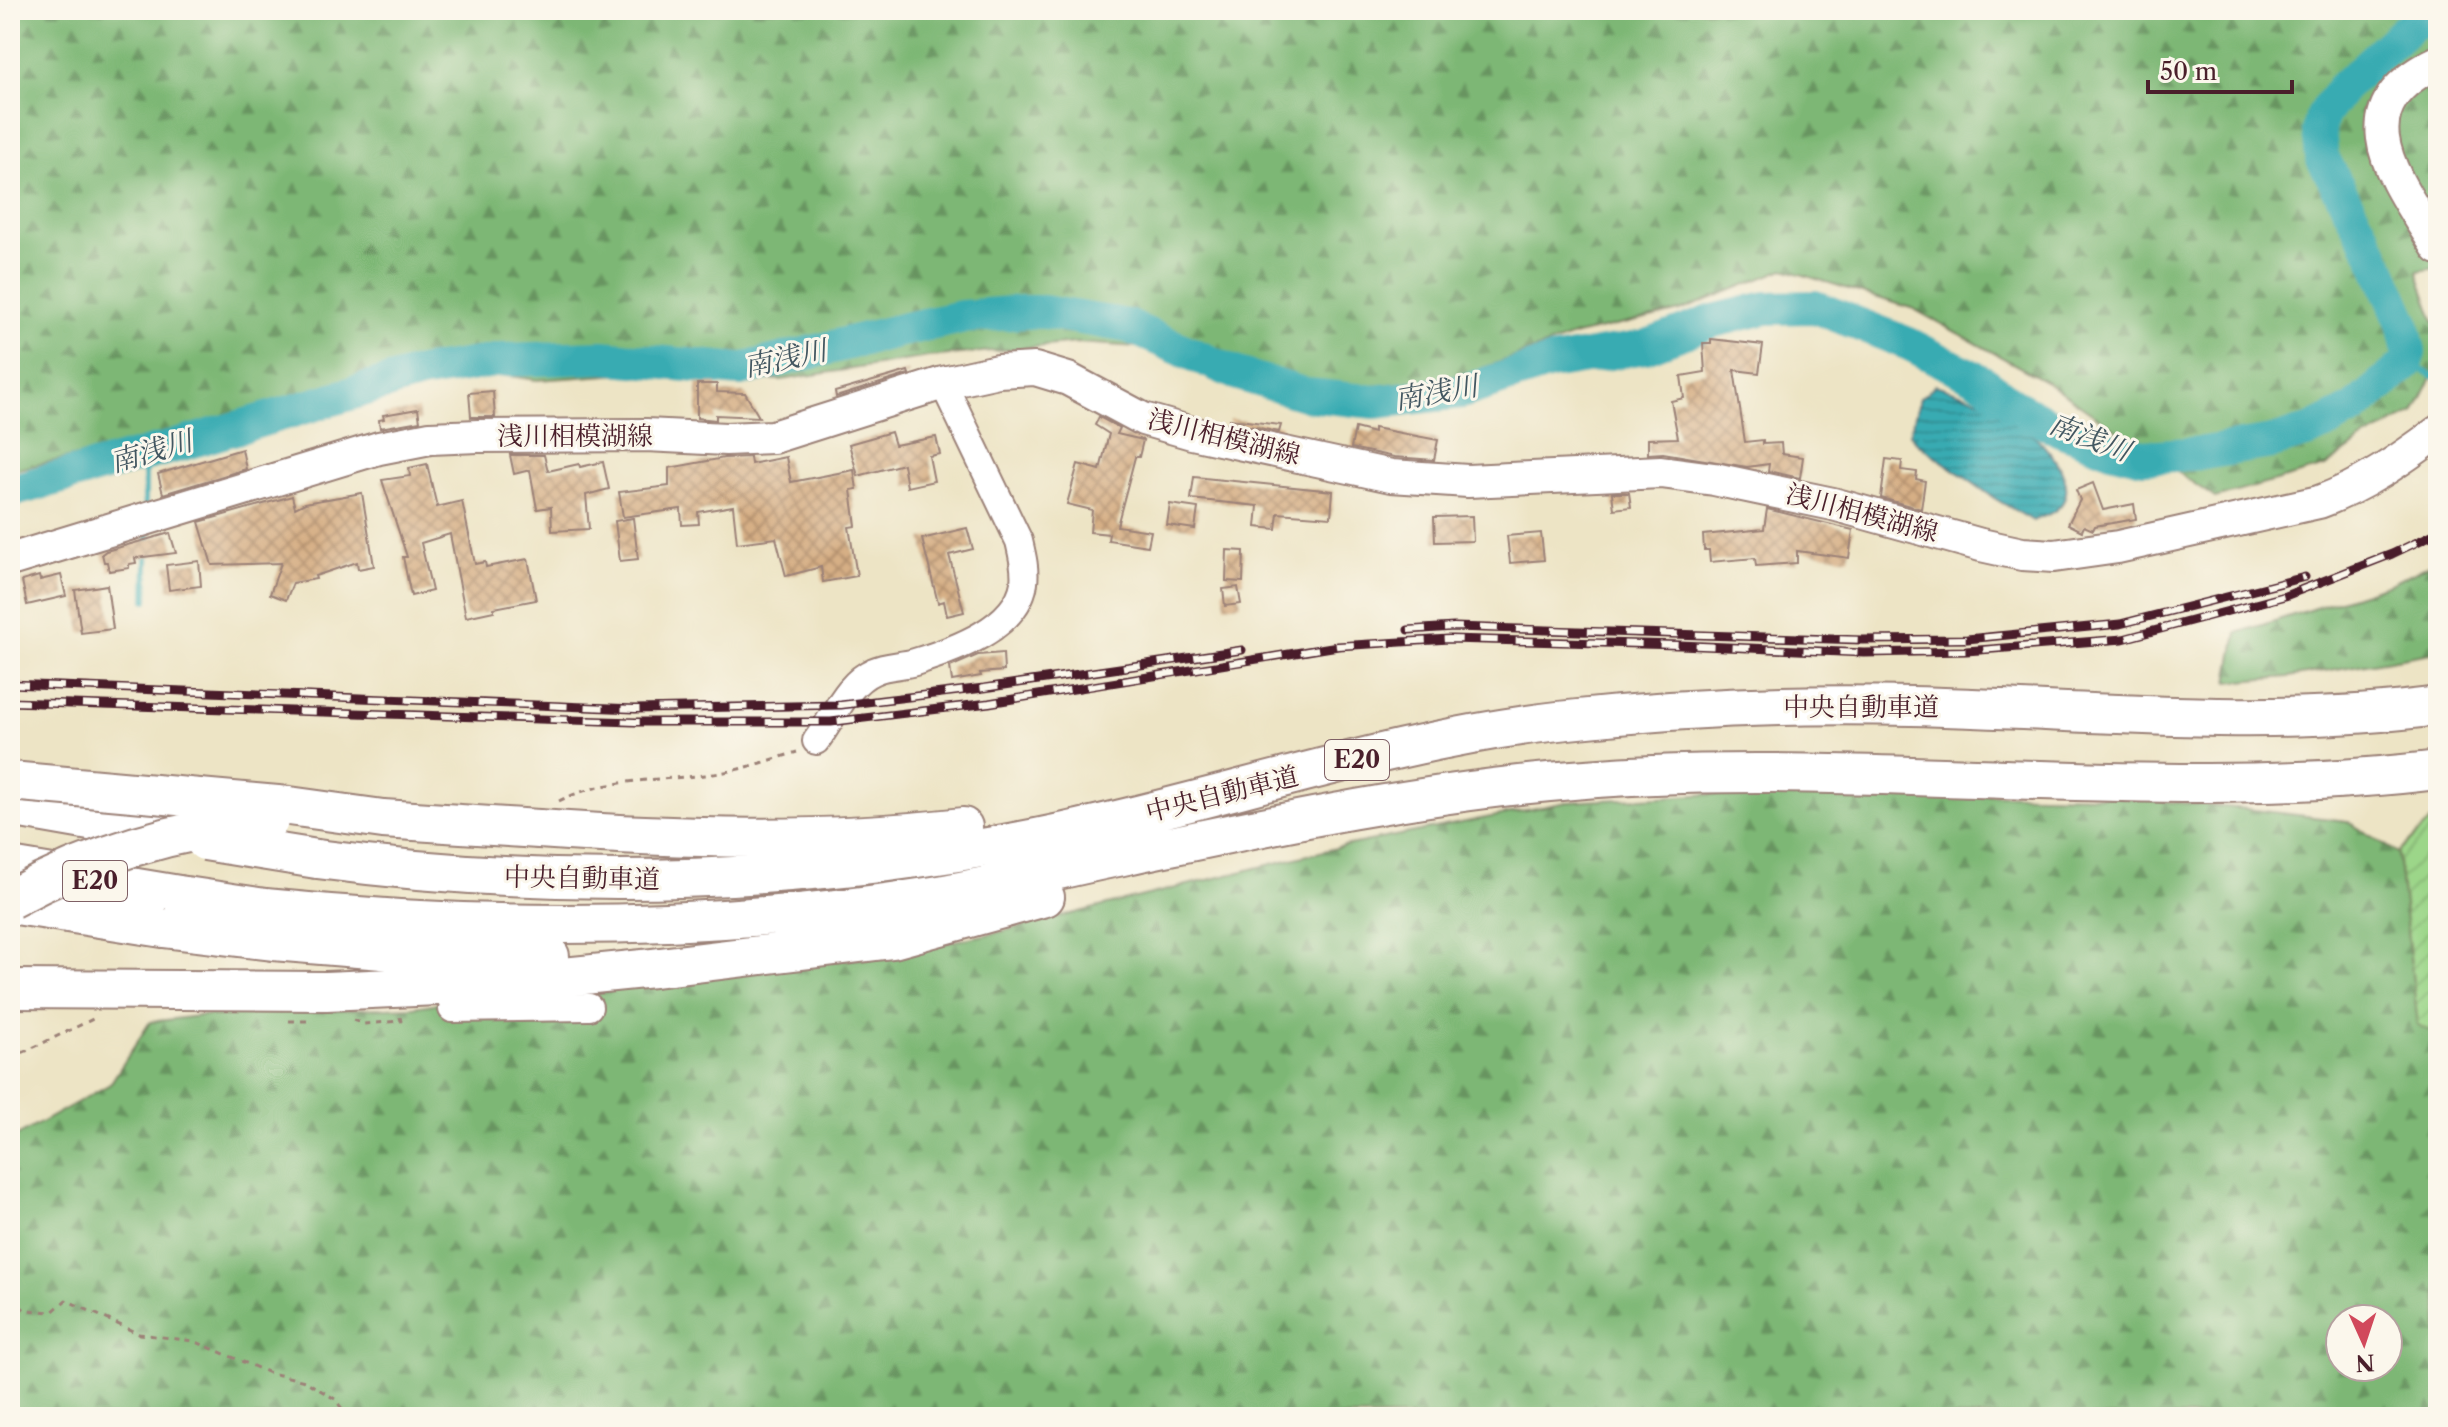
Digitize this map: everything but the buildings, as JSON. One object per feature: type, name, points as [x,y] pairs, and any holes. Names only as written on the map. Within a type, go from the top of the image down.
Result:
[{"type":"highway","name":"中央自動車道","points":[[10,807],[317,859],[433,873],[538,879],[689,879],[830,870],[944,854],[1063,832],[1450,738],[1552,722],[1748,706],[1907,706],[2243,716],[2422,708]]},
{"type":"highway","points":[[10,902],[46,880],[97,857],[170,835],[258,822],[546,817],[631,836],[867,836],[1000,822],[1356,761]]},
{"type":"highway","name":"中央自動車道","points":[[269,925],[658,922],[832,910],[1028,879],[1121,856],[1450,794],[1617,776],[1745,772],[1867,773],[2176,782],[2309,781],[2438,770]]},
{"type":"highway","points":[[10,781],[289,806],[383,819]]},
{"type":"highway","points":[[10,989],[394,989],[504,983],[893,939],[1059,893],[1450,794]]},
{"type":"highway","name":"E20","points":[[10,867],[171,912]]},
{"type":"highway","points":[[10,902],[171,912],[269,925],[443,955],[749,955]]},
{"type":"main road","points":[[2438,62],[2412,76],[2393,97],[2383,121],[2382,146],[2391,171],[2438,248]]},
{"type":"main road","name":"浅川相模湖線","points":[[10,560],[379,448],[430,438],[773,437],[943,383],[998,371],[1035,369],[1068,379],[1143,419],[1229,442],[1391,476],[1468,481],[1617,473],[1675,474],[1771,489],[1981,545],[2022,554],[2054,556],[2118,547],[2319,502],[2372,478],[2438,432]]},
{"type":"street","points":[[816,741],[850,689],[873,671],[916,662],[981,636],[1002,621],[1016,603],[1024,584],[1024,559],[1019,541],[943,383]]},
{"type":"street","points":[[452,1009],[589,1007]]},
{"type":"path","points":[[546,817],[578,792],[643,779],[708,775],[800,752],[816,741]]},
{"type":"path","points":[[363,1024],[401,1021]]},
{"type":"path","points":[[10,1298],[25,1310],[52,1312],[66,1300],[139,1334],[194,1341],[267,1372],[305,1381],[335,1399],[348,1417]]},
{"type":"green space","points":[[10,10],[2438,10],[2438,268],[2417,271],[2438,331],[2438,366],[2414,413],[2367,437],[2325,467],[2215,498],[2047,382],[1914,309],[1784,269],[1680,311],[1576,335],[1463,375],[1333,391],[1217,352],[1077,343],[928,357],[781,380],[622,374],[537,380],[421,363],[230,422],[14,470],[10,466],[10,330],[20,300],[10,292]]},
{"type":"green space","points":[[2438,560],[2438,652],[2289,677],[2228,682],[2237,633],[2390,584]]},
{"type":"green space","points":[[1771,791],[2108,796],[2347,821],[2398,853],[2418,1023],[2438,1036],[2438,1417],[10,1417],[10,1140],[110,1084],[150,1022],[214,1014],[413,1007],[621,976],[868,958],[999,932],[1344,846],[1567,802]]},
{"type":"green space","points":[[2438,814],[2438,1036],[2418,1024],[2398,853]]},
{"type":"water","points":[[1935,385],[2002,411],[2042,444],[2061,469],[2065,482],[2066,495],[2060,506],[2033,521],[1994,498],[1917,443],[1910,433],[1920,398]]},
{"type":"waterway","name":"南浅川","points":[[10,491],[183,444],[420,373],[501,360],[602,357],[740,370],[962,317],[1023,312],[1044,312],[1128,326],[1235,373],[1307,395],[1375,402],[1461,392],[1550,363],[1645,347],[1713,321],[1766,308],[1815,307],[1909,344],[1985,383],[2017,407],[2060,430],[2106,448],[2143,457],[2204,453],[2272,442],[2310,431],[2354,409],[2407,363],[2409,352],[2403,323],[2373,253],[2322,157],[2319,131],[2322,116],[2342,88],[2410,26],[2438,11]]},
{"type":"waterway","points":[[2407,363],[2438,378]]},
{"type":"waterway","points":[[145,454],[145,505]]},
{"type":"waterway","points":[[146,600],[148,527]]},
{"type":"railway","points":[[10,702],[635,722],[831,722],[989,703],[1338,646],[1449,639],[1864,653],[1966,651],[2123,639],[2285,596],[2392,554],[2438,532]]},
{"type":"railway","points":[[1408,630],[1454,627],[1862,640],[1967,639],[2120,624],[2305,577]]},
{"type":"railway","points":[[10,684],[635,709],[841,705],[984,688],[1242,650]]}]
